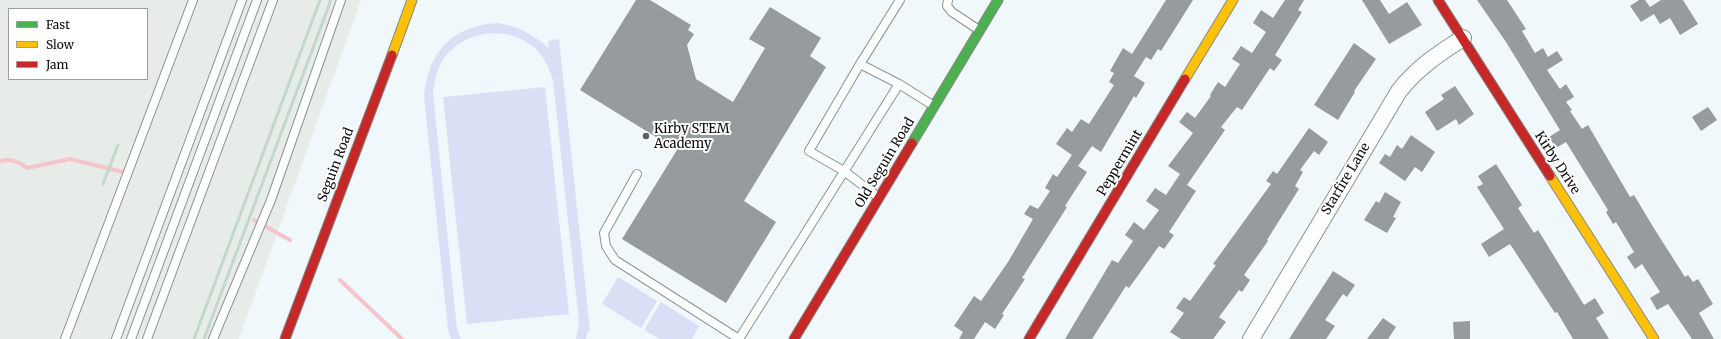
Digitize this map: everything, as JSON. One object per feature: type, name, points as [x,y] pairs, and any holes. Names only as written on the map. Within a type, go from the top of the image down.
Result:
[{"type":"street","name":"Seguin Road","points":[[284,339],[412,0]]},
{"type":"street","name":"Old Seguin Road","points":[[794,339],[998,0]]},
{"type":"street","name":"Peppermint","points":[[1029,339],[1233,0]]},
{"type":"street","name":"Kirby Drive","points":[[1438,0],[1654,339]]},
{"type":"street","name":"Starfire Lane","points":[[1251,339],[1399,91],[1427,61],[1463,38]]},
{"type":"lane","points":[[65,339],[193,0]]},
{"type":"lane","points":[[116,339],[242,0]]},
{"type":"lane","points":[[131,339],[257,0]]},
{"type":"lane","points":[[147,339],[273,0]]},
{"type":"lane","points":[[213,339],[271,200],[341,0]]},
{"type":"lane","points":[[880,198],[844,172],[809,151],[860,64],[900,0]]},
{"type":"lane","points":[[948,0],[948,6],[952,12],[980,31]]},
{"type":"lane","points":[[860,64],[899,84],[934,107]]},
{"type":"lane","points":[[638,174],[604,233],[606,246],[615,260],[739,339],[899,84]]},
{"type":"shaded area","points":[[0,0],[361,0],[239,339],[0,339]]},
{"type":"shaded area","points":[[498,23],[513,26],[537,39],[549,48],[548,41],[559,39],[590,330],[588,331],[586,339],[576,339],[579,322],[553,81],[550,71],[539,52],[531,45],[520,38],[507,34],[494,33],[467,39],[446,55],[439,67],[433,93],[457,329],[461,339],[451,339],[448,330],[424,96],[431,66],[437,53],[446,43],[456,35],[468,29]]},
{"type":"shaded area","points":[[545,87],[569,314],[467,324],[443,97]]},
{"type":"shaded area","points":[[618,277],[657,301],[641,328],[602,304]]},
{"type":"shaded area","points":[[661,302],[699,326],[692,339],[660,339],[644,330]]},
{"type":"building","points":[[636,0],[650,0],[691,25],[688,30],[694,34],[687,45],[696,79],[733,102],[765,48],[749,39],[770,7],[821,38],[810,56],[826,67],[744,201],[776,222],[726,303],[622,239],[677,150],[580,90]]},
{"type":"building","points":[[1166,0],[1193,0],[1161,51],[1158,49],[1151,60],[1146,57],[1134,76],[1145,83],[1136,98],[1134,96],[1101,152],[1092,146],[1078,166],[1087,172],[1065,206],[1067,207],[1022,278],[1025,279],[1002,314],[1004,315],[995,329],[985,322],[974,339],[959,339],[963,332],[954,326],[974,296],[981,301],[1008,262],[1033,219],[1024,214],[1030,205],[1038,209],[1050,191],[1045,188],[1053,174],[1057,177],[1072,155],[1056,144],[1067,128],[1072,132],[1081,119],[1089,124],[1114,85],[1109,82],[1114,73],[1110,71],[1123,48],[1132,54]]},
{"type":"building","points":[[1285,0],[1304,0],[1298,10],[1302,12],[1275,55],[1282,60],[1274,71],[1270,68],[1242,110],[1237,107],[1221,127],[1225,130],[1187,185],[1196,191],[1169,232],[1174,235],[1164,249],[1159,246],[1129,288],[1126,286],[1092,339],[1065,339],[1112,260],[1118,263],[1133,241],[1125,235],[1134,222],[1144,230],[1159,210],[1146,201],[1155,188],[1166,195],[1180,174],[1168,166],[1193,133],[1179,122],[1187,112],[1195,118],[1211,96],[1210,95],[1218,82],[1225,87],[1240,64],[1232,59],[1241,46],[1252,53],[1266,32],[1253,23],[1261,10],[1273,18]]},
{"type":"building","points":[[1362,0],[1380,0],[1389,14],[1407,2],[1422,25],[1389,44]]},
{"type":"building","points":[[1477,0],[1507,0],[1526,29],[1522,31],[1535,53],[1543,48],[1548,57],[1557,51],[1563,60],[1547,70],[1560,89],[1566,84],[1574,97],[1566,102],[1572,110],[1570,111],[1582,129],[1588,125],[1630,197],[1634,195],[1685,277],[1688,275],[1693,282],[1698,279],[1713,304],[1699,313],[1714,339],[1692,339],[1668,304],[1657,310],[1650,298],[1660,292],[1642,264],[1635,269],[1627,257],[1634,252],[1616,222],[1613,224],[1606,212],[1608,210],[1566,142],[1556,148],[1549,137],[1560,130],[1506,42]]},
{"type":"building","points":[[1639,0],[1645,0],[1650,7],[1661,0],[1683,0],[1698,24],[1680,35],[1670,18],[1660,24],[1654,14],[1641,22],[1630,6]]},
{"type":"building","points":[[1354,43],[1376,59],[1354,91],[1355,92],[1338,120],[1314,105]]},
{"type":"building","points":[[1455,86],[1474,114],[1459,125],[1456,119],[1437,131],[1425,112],[1444,99],[1441,95]]},
{"type":"building","points":[[1708,107],[1717,120],[1701,131],[1692,117]]},
{"type":"building","points":[[1309,128],[1328,142],[1319,155],[1314,151],[1300,170],[1303,172],[1295,186],[1299,189],[1267,240],[1268,241],[1244,275],[1250,280],[1242,292],[1239,290],[1219,317],[1226,322],[1213,339],[1181,339],[1170,332],[1184,313],[1176,308],[1184,297],[1190,301],[1216,265],[1213,264],[1271,184],[1266,181],[1273,171],[1277,174]]},
{"type":"building","points":[[1411,135],[1435,152],[1422,172],[1415,167],[1405,181],[1379,163],[1385,154],[1390,157],[1397,145],[1402,149]]},
{"type":"building","points":[[1496,164],[1522,205],[1518,208],[1534,233],[1538,230],[1584,305],[1595,298],[1604,313],[1596,318],[1609,339],[1573,339],[1557,312],[1555,313],[1510,244],[1489,257],[1481,244],[1504,229],[1477,187],[1483,184],[1478,176]]},
{"type":"building","points":[[1385,192],[1401,202],[1393,217],[1396,218],[1387,233],[1364,220],[1376,201],[1379,203]]},
{"type":"building","points":[[1333,271],[1355,285],[1347,297],[1343,294],[1325,320],[1335,326],[1326,339],[1289,339]]},
{"type":"building","points":[[1383,318],[1396,327],[1388,339],[1367,339]]},
{"type":"building","points":[[1470,321],[1470,339],[1454,339],[1453,322]]},
{"type":"waterway","points":[[0,161],[15,161],[27,168],[70,159],[123,172]]},
{"type":"waterway","points":[[254,220],[290,240]]},
{"type":"waterway","points":[[340,280],[402,339]]},
{"type":"railway","points":[[194,339],[320,0]]},
{"type":"railway","points":[[204,339],[331,0]]},
{"type":"railway","points":[[103,184],[118,145]]},
{"type":"traffic: fast","points":[[912,143],[998,0]]},
{"type":"traffic: slow","points":[[392,55],[412,0]]},
{"type":"traffic: slow","points":[[1185,79],[1233,0]]},
{"type":"traffic: slow","points":[[1550,176],[1654,339]]},
{"type":"traffic: jam","points":[[1438,0],[1550,176]]},
{"type":"traffic: jam","points":[[285,339],[392,55]]},
{"type":"traffic: jam","points":[[1029,339],[1185,79]]},
{"type":"traffic: jam","points":[[794,339],[912,143]]},
{"type":"place","name":"Kirby STEM Academy","points":[[646,136]]}]
